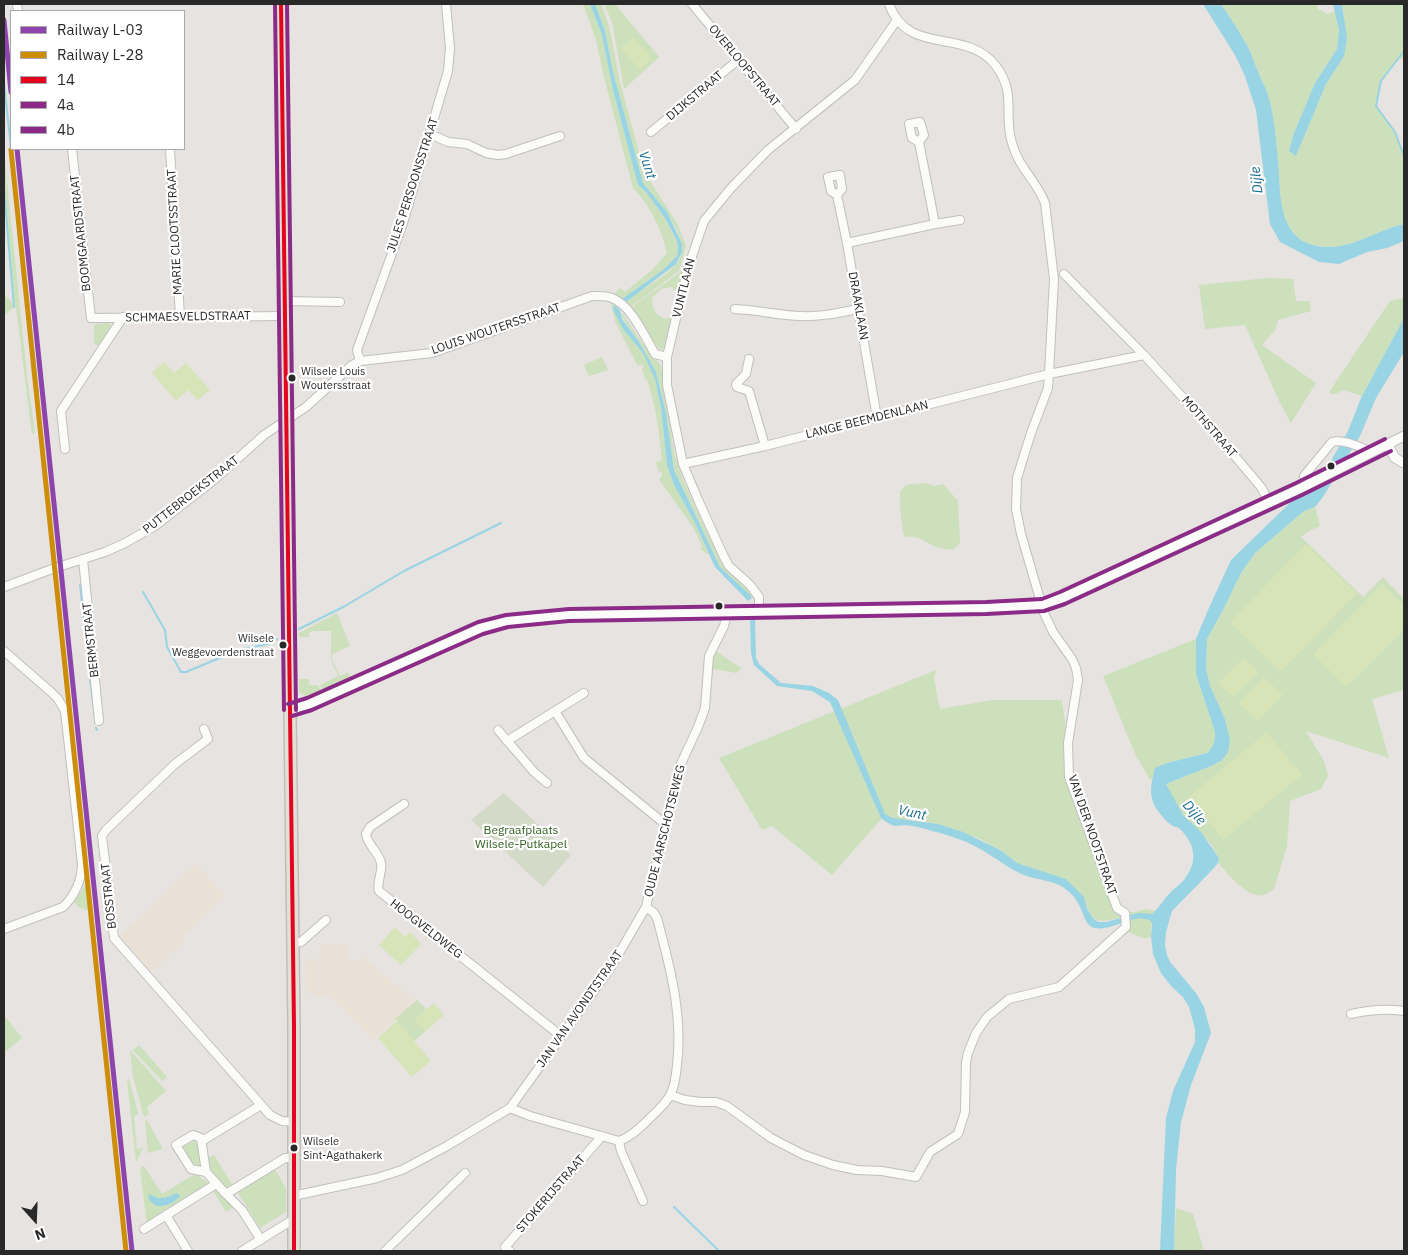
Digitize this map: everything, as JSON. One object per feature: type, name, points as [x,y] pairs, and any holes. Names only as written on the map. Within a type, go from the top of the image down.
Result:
[{"type":"main road","points":[[281,4],[295,1122],[293,1172],[294,1251]]},
{"type":"street","name":"JULES PERSOONSSTRAAT","points":[[360,361],[357,350],[403,222],[444,84],[450,58],[446,4]]},
{"type":"street","name":"OVERLOOPSTRAAT","points":[[692,4],[796,129]]},
{"type":"street","name":"VAN DER NOOTSTRAAT","points":[[670,1095],[685,1100],[716,1102],[727,1106],[771,1138],[804,1155],[833,1166],[916,1177],[930,1152],[958,1134],[965,1112],[966,1062],[976,1033],[987,1017],[1009,999],[1059,986],[1068,980],[1126,926],[1125,914],[1117,908],[1070,777],[1068,742],[1078,680],[1076,668],[1050,625],[1021,534],[1016,508],[1017,478],[1048,388],[1054,279],[1045,203],[1042,195],[1016,156],[1009,130],[1010,97],[1006,81],[996,66],[986,55],[970,46],[928,39],[914,34],[897,20],[889,4]]},
{"type":"street","name":"VUNTLAAN","points":[[755,613],[759,597],[724,557],[698,502],[683,464],[667,385],[667,357],[687,271],[704,221],[731,188],[768,150],[855,80],[897,20]]},
{"type":"street","name":"DIJKSTRAAT","points":[[652,132],[738,60]]},
{"type":"street","points":[[430,134],[440,137],[445,141],[464,143],[486,153],[498,155],[560,136]]},
{"type":"street","points":[[919,142],[935,224]]},
{"type":"street","name":"BOOMGAARDSTRAAT","points":[[72,150],[90,318]]},
{"type":"street","name":"MARIE CLOOTSSTRAAT","points":[[170,150],[180,316]]},
{"type":"street","name":"DRAAKLAAN","points":[[837,195],[877,418]]},
{"type":"street","points":[[847,243],[960,220]]},
{"type":"street","name":"MOTHSTRAAT","points":[[1064,274],[1144,355],[1217,435],[1261,488],[1269,502]]},
{"type":"street","name":"LOUIS WOUTERSSTRAAT","points":[[360,361],[432,353],[592,296],[606,296],[616,300],[626,308],[655,354],[667,357]]},
{"type":"street","points":[[285,301],[340,302]]},
{"type":"street","points":[[735,309],[802,316],[834,314],[858,309]]},
{"type":"street","name":"SCHMAESVELDSTRAAT","points":[[90,318],[285,316]]},
{"type":"street","points":[[65,449],[61,411],[123,317]]},
{"type":"street","points":[[1049,374],[1144,355]]},
{"type":"street","points":[[749,359],[746,374],[749,391],[765,446]]},
{"type":"street","points":[[286,420],[306,407],[352,365],[360,361]]},
{"type":"street","points":[[746,374],[736,384],[737,387],[749,391]]},
{"type":"street","name":"LANGE BEEMDENLAAN","points":[[683,464],[765,446],[1049,374]]},
{"type":"street","name":"PUTTEBROEKSTRAAT","points":[[4,587],[105,552],[155,526],[215,479],[264,435],[286,420]]},
{"type":"street","points":[[290,710],[309,704],[482,628],[507,621],[569,615],[755,613],[1043,605],[1303,487],[1404,436]]},
{"type":"street","points":[[1303,487],[1304,476],[1318,461],[1330,443],[1339,441],[1367,450],[1369,454]]},
{"type":"street","points":[[1388,445],[1395,458],[1404,463]]},
{"type":"street","name":"BERMSTRAAT","points":[[83,559],[99,721]]},
{"type":"street","name":"OUDE AARSCHOTSEWEG","points":[[619,1141],[627,1138],[653,1116],[670,1095],[678,1063],[679,1022],[671,971],[657,918],[646,907],[679,768],[705,708],[709,656],[724,626],[727,613]]},
{"type":"street","points":[[4,651],[51,692],[65,711],[68,720],[82,864],[78,885],[63,907],[4,930]]},
{"type":"street","points":[[507,741],[584,693]]},
{"type":"street","points":[[554,711],[584,758],[665,824]]},
{"type":"street","name":"BOSSTRAAT","points":[[204,729],[208,739],[175,764],[102,836],[114,938],[261,1106],[276,1119],[295,1122]]},
{"type":"street","points":[[498,730],[534,772],[547,783]]},
{"type":"street","name":"HOOGVELDWEG","points":[[404,804],[370,827],[366,834],[366,838],[381,861],[379,891],[561,1036]]},
{"type":"street","name":"JAN VAN AVONDTSTRAAT","points":[[510,1108],[611,967],[646,907]]},
{"type":"street","points":[[293,943],[301,942],[326,920]]},
{"type":"street","points":[[1351,1014],[1370,1010],[1391,1009],[1404,1011]]},
{"type":"street","points":[[202,1141],[261,1106]]},
{"type":"street","points":[[293,1196],[377,1178],[402,1170],[447,1146],[510,1108],[530,1116],[619,1141],[621,1151],[643,1200]]},
{"type":"street","points":[[206,1172],[191,1169],[176,1145],[192,1135],[202,1138],[206,1172],[242,1210],[261,1240]]},
{"type":"street","name":"STOKERIJSTRAAT","points":[[510,1251],[505,1246],[602,1136]]},
{"type":"street","points":[[226,1194],[285,1158],[295,1158]]},
{"type":"street","points":[[385,1251],[466,1173]]},
{"type":"street","points":[[144,1229],[216,1184]]},
{"type":"street","points":[[166,1215],[188,1251]]},
{"type":"street","points":[[242,1251],[294,1219]]},
{"type":"shaded area","points":[[196,864],[226,896],[183,938],[183,942],[151,972],[118,938]]},
{"type":"shaded area","points":[[320,944],[348,944],[349,961],[366,958],[415,1002],[373,1040],[330,996],[317,997],[316,993],[306,993],[305,959],[320,959]]},
{"type":"green space","points":[[583,4],[590,4],[602,35],[613,90],[638,185],[646,192],[665,218],[678,248],[677,256],[663,270],[622,299],[615,293],[620,288],[625,292],[652,270],[667,253],[654,218],[645,202],[633,188],[596,40]]},
{"type":"green space","points":[[595,4],[601,4],[609,26],[620,82],[641,160],[650,181],[678,225],[686,246],[679,271],[631,307],[626,302],[627,300],[660,279],[677,263],[681,254],[681,244],[672,221],[643,183],[613,72],[605,31]]},
{"type":"green space","points":[[604,4],[615,4],[659,57],[624,89],[612,22]]},
{"type":"green space","points":[[1221,4],[1317,4],[1318,9],[1328,14],[1335,11],[1339,30],[1337,49],[1315,83],[1294,133],[1289,151],[1296,156],[1326,84],[1344,56],[1344,16],[1342,4],[1404,4],[1404,59],[1399,58],[1381,81],[1376,106],[1395,132],[1404,156],[1404,224],[1348,244],[1325,247],[1301,240],[1292,231],[1286,221],[1283,209],[1274,125],[1267,92],[1249,49]]},
{"type":"green space","points":[[634,37],[652,59],[640,70],[621,48]]},
{"type":"green space","points":[[4,152],[27,376],[35,433],[32,434],[16,308],[14,307],[4,316],[4,294],[14,305],[4,190]]},
{"type":"green space","points":[[683,270],[678,293],[671,287],[661,289],[652,298],[654,308],[659,316],[666,319],[672,316],[664,348],[660,350],[631,308]]},
{"type":"green space","points":[[1269,278],[1293,279],[1296,301],[1310,301],[1311,311],[1278,320],[1276,329],[1262,345],[1316,383],[1291,423],[1245,325],[1205,329],[1199,285]]},
{"type":"green space","points":[[1404,298],[1404,318],[1362,396],[1344,390],[1333,395],[1329,392],[1390,301]]},
{"type":"green space","points":[[612,303],[623,329],[643,353],[655,379],[661,408],[667,465],[674,485],[694,521],[709,555],[700,549],[702,546],[693,527],[659,480],[663,474],[658,470],[656,462],[662,460],[657,419],[650,389],[647,379],[645,380],[643,365],[637,365],[615,321]]},
{"type":"green space","points":[[622,313],[650,354],[661,365],[674,452],[683,480],[726,569],[750,591],[754,597],[752,598],[720,567],[674,470],[666,413],[656,372],[621,316]]},
{"type":"green space","points":[[109,323],[112,327],[100,345],[96,345],[94,343],[94,325]]},
{"type":"green space","points":[[602,357],[608,370],[589,376],[584,365]]},
{"type":"green space","points":[[164,362],[174,373],[186,363],[210,390],[198,400],[188,390],[176,401],[152,373]]},
{"type":"green space","points":[[925,483],[935,486],[943,484],[958,501],[960,543],[953,550],[935,546],[915,537],[904,537],[900,509],[900,491],[906,485]]},
{"type":"green space","points":[[1315,507],[1320,526],[1301,537],[1363,597],[1383,577],[1404,599],[1404,606],[1382,584],[1346,687],[1404,629],[1404,690],[1372,699],[1389,758],[1306,731],[1324,761],[1328,776],[1321,789],[1290,801],[1287,846],[1274,889],[1263,895],[1257,895],[1244,889],[1218,863],[1215,850],[1183,815],[1166,784],[1211,766],[1230,740],[1225,719],[1210,686],[1206,668],[1207,639],[1241,573],[1255,553],[1304,511]]},
{"type":"green space","points":[[1306,544],[1357,593],[1281,672],[1230,622]]},
{"type":"green space","points":[[1382,584],[1404,606],[1404,629],[1346,687],[1313,654]]},
{"type":"green space","points":[[337,613],[350,646],[332,654],[332,660],[340,676],[348,672],[351,680],[324,692],[320,685],[338,676],[331,660],[331,631],[312,631],[309,633],[309,637],[299,637],[299,633]]},
{"type":"green space","points":[[1196,639],[1196,674],[1215,732],[1214,744],[1207,753],[1167,763],[1156,768],[1151,781],[1136,756],[1103,676]]},
{"type":"green space","points":[[716,651],[741,668],[737,673],[713,669]]},
{"type":"green space","points":[[1244,657],[1259,672],[1233,697],[1218,683]]},
{"type":"green space","points":[[936,670],[934,679],[940,709],[993,700],[1062,700],[1068,743],[1069,777],[1080,806],[1075,805],[1114,912],[1124,917],[1102,921],[1094,918],[1087,907],[1084,897],[1042,871],[1017,863],[1002,851],[980,839],[938,824],[910,819],[896,821],[884,816],[832,875],[772,826],[762,830],[719,758]]},
{"type":"green space","points":[[1264,677],[1283,695],[1258,721],[1239,703]]},
{"type":"green space","points":[[299,679],[309,679],[309,685],[318,685],[322,693],[308,698],[299,692]]},
{"type":"green space","points":[[1267,732],[1302,775],[1223,840],[1188,797]]},
{"type":"green space","name":"Begraafplaats Wilsele-Putkapel","points":[[504,793],[571,855],[543,887],[471,820]]},
{"type":"green space","points":[[87,880],[91,912],[79,907],[73,901],[73,898],[80,893]]},
{"type":"green space","points":[[1144,909],[1157,911],[1152,914],[1151,937],[1143,938],[1128,932],[1126,912],[1136,912]]},
{"type":"green space","points":[[395,927],[405,937],[410,932],[421,944],[401,965],[379,945]]},
{"type":"green space","points":[[417,1000],[427,1009],[415,1020],[425,1032],[414,1041],[395,1019]]},
{"type":"green space","points":[[434,1003],[444,1015],[425,1032],[415,1020]]},
{"type":"green space","points":[[4,1015],[22,1038],[4,1053]]},
{"type":"green space","points":[[397,1021],[431,1061],[412,1077],[378,1038]]},
{"type":"green space","points":[[139,1045],[167,1077],[162,1081],[133,1050]]},
{"type":"green space","points":[[130,1050],[166,1091],[147,1107],[149,1114],[144,1117],[133,1077]]},
{"type":"green space","points":[[129,1079],[138,1112],[134,1116],[137,1149],[143,1148],[136,1162],[127,1080]]},
{"type":"green space","points":[[147,1120],[163,1149],[148,1153],[145,1121]]},
{"type":"green space","points":[[196,1140],[202,1165],[199,1167],[193,1164],[184,1146]]},
{"type":"green space","points":[[214,1155],[233,1186],[228,1188],[223,1186],[214,1176],[207,1158]]},
{"type":"green space","points":[[144,1166],[162,1194],[195,1174],[206,1181],[209,1186],[147,1225],[140,1168]]},
{"type":"green space","points":[[274,1168],[286,1188],[286,1212],[260,1228],[237,1191]]},
{"type":"green space","points":[[215,1187],[233,1205],[226,1212],[213,1191],[205,1196],[204,1194]]},
{"type":"green space","points":[[1176,1208],[1193,1214],[1204,1251],[1174,1251]]},
{"type":"water","points":[[590,4],[595,4],[605,31],[613,72],[643,183],[667,212],[682,244],[682,252],[676,264],[626,302],[622,299],[663,270],[677,256],[678,248],[677,241],[665,218],[646,192],[638,185],[613,90],[602,35]]},
{"type":"water","name":"Dijle","points":[[1203,4],[1221,4],[1249,49],[1266,90],[1274,125],[1283,209],[1286,221],[1292,231],[1301,240],[1313,245],[1337,247],[1404,224],[1404,241],[1387,248],[1367,252],[1339,264],[1319,262],[1280,242],[1270,224],[1256,110],[1245,76],[1235,55]]},
{"type":"water","points":[[1333,4],[1342,4],[1347,38],[1344,56],[1326,84],[1296,156],[1289,151],[1294,133],[1315,83],[1337,49],[1339,30]]},
{"type":"water","points":[[614,305],[620,310],[622,319],[639,342],[656,372],[666,413],[674,470],[720,567],[750,595],[752,598],[748,601],[715,567],[694,521],[674,485],[667,465],[661,408],[655,379],[643,353],[623,329],[613,309]]},
{"type":"water","name":"Dijle","points":[[1404,318],[1404,352],[1376,398],[1360,436],[1323,497],[1315,507],[1304,511],[1255,553],[1241,573],[1207,639],[1206,668],[1210,686],[1225,719],[1230,740],[1228,752],[1222,760],[1211,766],[1166,784],[1183,815],[1201,832],[1219,858],[1218,863],[1213,869],[1172,911],[1166,932],[1165,945],[1170,962],[1196,993],[1204,1007],[1211,1033],[1191,1085],[1181,1122],[1176,1169],[1174,1251],[1160,1251],[1166,1118],[1173,1091],[1195,1042],[1195,1029],[1189,1007],[1183,997],[1161,973],[1153,954],[1152,924],[1150,920],[1139,918],[1127,921],[1126,916],[1138,913],[1152,914],[1184,879],[1190,871],[1192,864],[1193,852],[1189,840],[1180,829],[1164,819],[1153,802],[1151,790],[1155,768],[1207,753],[1213,746],[1215,732],[1196,674],[1196,639],[1208,610],[1231,560],[1328,466],[1348,431],[1361,398]]},
{"type":"water","points":[[750,618],[755,618],[756,658],[759,664],[781,683],[813,686],[829,693],[838,700],[885,814],[893,818],[938,824],[963,832],[1002,851],[1017,863],[1066,879],[1084,897],[1092,917],[1098,922],[1106,922],[1124,917],[1124,922],[1107,927],[1097,928],[1090,926],[1073,896],[1060,885],[1018,873],[976,847],[945,834],[906,825],[895,826],[881,818],[830,702],[812,691],[777,686],[754,665],[751,653]]},
{"type":"water","points":[[177,1193],[180,1196],[176,1200],[163,1206],[155,1205],[148,1197],[150,1194],[157,1198],[163,1198]]},
{"type":"waterway","points":[[1404,51],[1381,81],[1376,106],[1395,132],[1404,156]]},
{"type":"waterway","points":[[4,84],[10,138]]},
{"type":"waterway","points":[[11,150],[38,392]]},
{"type":"waterway","points":[[4,190],[14,307]]},
{"type":"waterway","points":[[299,629],[345,606],[404,571],[501,523]]},
{"type":"waterway","points":[[80,585],[87,649]]},
{"type":"waterway","points":[[143,592],[165,630],[167,647],[181,672],[186,672],[239,650],[268,644],[277,639]]},
{"type":"waterway","points":[[87,654],[95,719]]},
{"type":"waterway","points":[[674,1207],[719,1251]]},
{"type":"rail line","name":"L-03","points":[[4,20],[10,82]]},
{"type":"rail line","name":"L-28","points":[[11,150],[126,1251]]},
{"type":"rail line","name":"L-03","points":[[17,150],[132,1251]]},
{"type":"transit line","name":"4a","points":[[275,4],[284,710]]},
{"type":"transit line","name":"14","points":[[281,4],[294,1026],[294,1251]]},
{"type":"transit line","name":"4b","points":[[287,4],[296,710]]},
{"type":"transit line","name":"4b","points":[[288,704],[307,698],[478,622],[506,615],[569,609],[986,602],[1042,599],[1296,483],[1385,439]]},
{"type":"transit line","name":"4a","points":[[292,716],[312,710],[483,634],[508,627],[569,621],[986,614],[1044,611],[1065,604],[1302,495],[1391,451]]},
{"type":"place","name":"Wilsele Louis Woutersstraat","points":[[292,378]]},
{"type":"place","name":"Wilsele Weggevoerdenstraat","points":[[283,645]]},
{"type":"place","name":"Wilsele Sint-Agathakerk","points":[[294,1148]]},
{"type":"water label","name":"Vunt","points":[[647,165]]},
{"type":"water label","name":"Vunt","points":[[912,813]]}]
